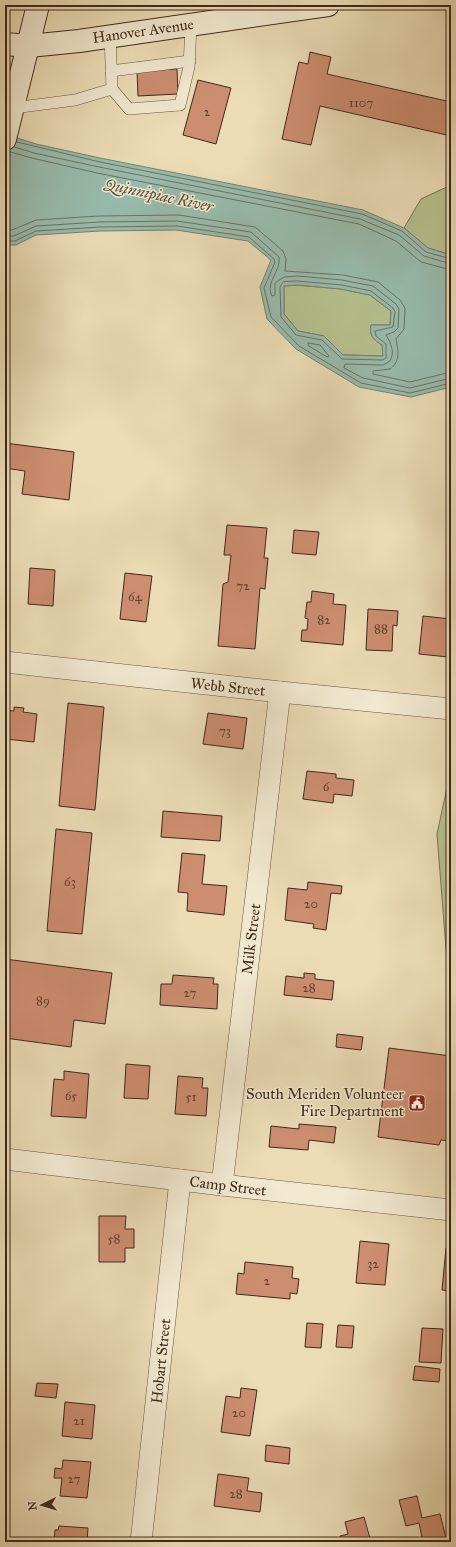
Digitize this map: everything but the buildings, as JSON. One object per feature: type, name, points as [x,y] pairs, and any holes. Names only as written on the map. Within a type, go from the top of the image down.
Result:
[{"type":"main road","points":[[6,136],[38,5]]},
{"type":"main road","name":"Hanover Avenue","points":[[5,44],[29,46],[191,25],[328,5]]},
{"type":"street","name":"Webb Street","points":[[5,662],[280,692],[451,708]]},
{"type":"street","name":"Milk Street","points":[[222,1186],[280,692]]},
{"type":"street","name":"Camp Street","points":[[5,1159],[222,1186],[451,1210]]},
{"type":"street","name":"Hobart Street","points":[[141,1542],[180,1180]]},
{"type":"lane","points":[[110,36],[112,89],[129,109],[180,105],[190,61],[191,25]]},
{"type":"lane","points":[[111,71],[190,61]]},
{"type":"lane","points":[[13,108],[75,100],[112,89]]},
{"type":"green space","points":[[451,185],[451,255],[428,248],[404,228],[421,199]]},
{"type":"green space","points":[[297,285],[341,289],[370,295],[391,311],[390,325],[371,325],[371,335],[382,345],[384,356],[343,355],[324,336],[298,331],[284,314],[284,286]]},
{"type":"green space","points":[[451,769],[451,991],[448,974],[437,834]]},
{"type":"water","name":"Quinnipiac River","points":[[5,134],[36,144],[100,158],[363,210],[404,228],[428,248],[451,255],[451,387],[411,397],[359,387],[296,349],[267,319],[260,287],[271,260],[248,241],[176,230],[100,231],[36,235],[16,245],[5,245]],"holes":[[[297,285],[341,289],[370,295],[391,311],[390,325],[371,325],[371,335],[382,345],[383,356],[343,355],[324,336],[298,331],[284,314],[284,286]]]},
{"type":"place","name":"South Meriden Volunteer Fire Department","points":[[417,1103]]}]
